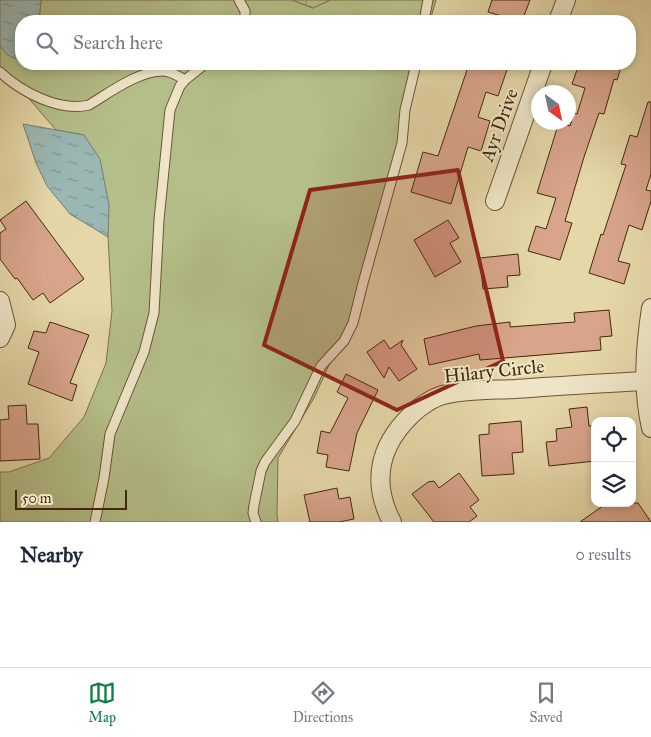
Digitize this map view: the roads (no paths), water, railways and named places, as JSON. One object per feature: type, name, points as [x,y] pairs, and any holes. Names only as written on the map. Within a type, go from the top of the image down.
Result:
[{"type":"street","points":[[560,15],[566,0]]},
{"type":"street","name":"Ayr Drive","points":[[494,200],[541,70]]},
{"type":"street","points":[[0,301],[6,325],[0,338]]},
{"type":"street","points":[[651,308],[646,350],[645,381],[651,428]]},
{"type":"street","name":"Hilary Circle","points":[[392,522],[387,513],[380,484],[383,455],[398,428],[418,408],[442,395],[645,381]]},
{"type":"lane","points":[[239,0],[245,15]]},
{"type":"lane","points":[[425,15],[428,0]]},
{"type":"lane","points":[[95,522],[110,434],[144,352],[154,312],[159,220],[168,124],[173,100],[185,80],[198,70]]},
{"type":"lane","points":[[256,522],[253,513],[254,505],[265,462],[295,421],[321,366],[344,341],[354,323],[402,143],[405,110],[415,70]]},
{"type":"lane","points":[[0,72],[34,95],[61,104],[81,107],[89,105],[134,79],[155,72],[171,73],[185,80]]},
{"type":"water","points":[[0,0],[41,0],[40,15],[15,15],[15,58],[8,55],[0,44]]},
{"type":"water","points":[[23,124],[84,135],[100,159],[109,205],[108,237],[70,214],[47,186],[36,163]]}]
